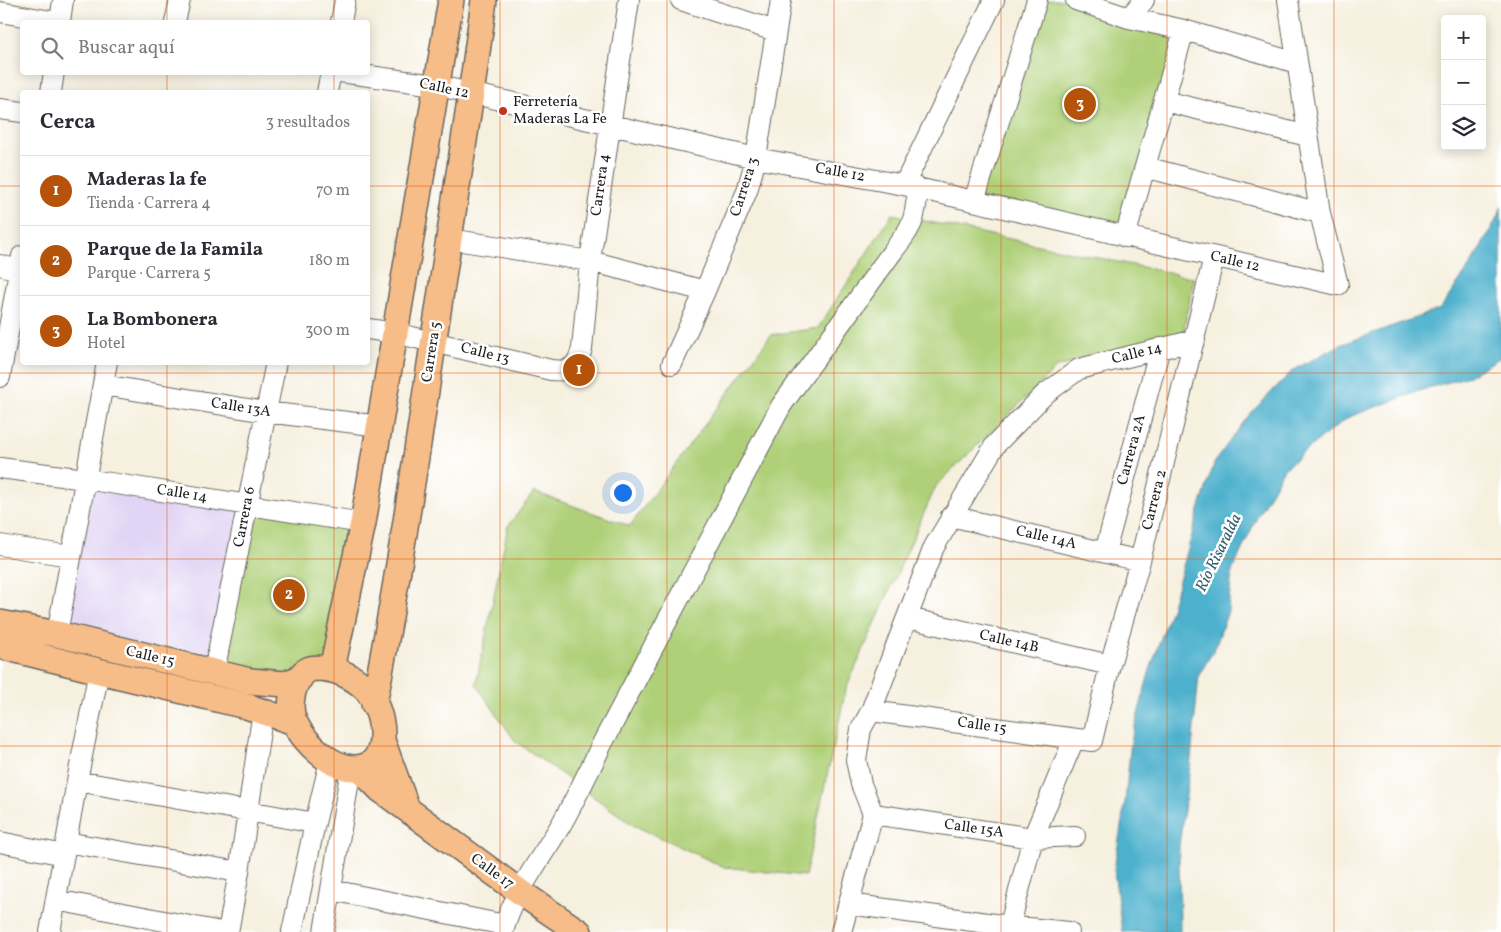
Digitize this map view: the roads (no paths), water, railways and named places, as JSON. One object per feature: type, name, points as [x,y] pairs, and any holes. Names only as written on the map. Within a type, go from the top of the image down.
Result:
[{"type":"main road","points":[[332,670],[363,523],[451,0]]},
{"type":"main road","name":"Carrera 5","points":[[374,704],[434,342],[472,94],[484,0]]},
{"type":"main road","name":"Calle 15","points":[[0,623],[56,634],[250,681],[285,684],[300,678]]},
{"type":"main road","name":"Calle 15","points":[[0,646],[263,711],[294,722]]},
{"type":"main road","points":[[383,743],[380,753],[368,764],[347,766],[314,748],[294,722],[292,702],[295,688],[300,678],[310,669],[332,670],[342,672],[356,680],[367,690],[382,725],[383,743],[407,809]]},
{"type":"main road","name":"Calle 17","points":[[347,766],[370,780],[520,892],[579,932]]},
{"type":"street","points":[[59,20],[63,0]]},
{"type":"street","points":[[175,20],[180,0]]},
{"type":"street","points":[[340,20],[345,0]]},
{"type":"street","name":"Carrera 4","points":[[572,368],[578,361],[582,349],[590,261],[629,0]]},
{"type":"street","points":[[681,0],[775,31]]},
{"type":"street","name":"Carrera 3","points":[[672,364],[747,191],[756,158],[781,0]]},
{"type":"street","points":[[331,890],[504,929],[520,892],[571,806],[781,406],[892,251],[908,232],[915,216],[911,187],[994,0]]},
{"type":"street","points":[[974,201],[1037,0]]},
{"type":"street","points":[[1076,0],[1129,18],[1184,30],[1297,63]]},
{"type":"street","points":[[1129,18],[1144,0]]},
{"type":"street","points":[[1145,167],[1320,213],[1288,0]]},
{"type":"street","points":[[0,12],[47,20]]},
{"type":"street","points":[[1125,237],[1184,30]]},
{"type":"street","points":[[51,90],[54,75]]},
{"type":"street","points":[[327,90],[330,75]]},
{"type":"street","name":"Calle 12","points":[[362,75],[436,85],[756,158],[911,187],[1338,285],[1320,213]]},
{"type":"street","points":[[1164,101],[1308,136]]},
{"type":"street","points":[[0,109],[20,112]]},
{"type":"street","points":[[449,238],[590,261],[705,291]]},
{"type":"street","name":"Carrera 2","points":[[1008,929],[1033,838],[1083,740],[1110,665],[1140,561],[1214,257]]},
{"type":"street","points":[[0,265],[20,266]]},
{"type":"street","points":[[0,377],[20,276]]},
{"type":"street","name":"Calle 13","points":[[370,329],[395,333],[551,370],[563,371],[572,368]]},
{"type":"street","name":"Calle 14","points":[[951,516],[995,445],[1045,394],[1079,369],[1195,340]]},
{"type":"street","name":"Carrera 2A","points":[[1105,552],[1160,348]]},
{"type":"street","points":[[56,634],[106,365]]},
{"type":"street","name":"Carrera 6","points":[[214,672],[275,365]]},
{"type":"street","name":"Calle 13A","points":[[103,384],[266,412],[380,426]]},
{"type":"street","name":"Calle 14","points":[[0,468],[86,479],[363,523]]},
{"type":"street","points":[[841,932],[873,814],[861,784],[856,760],[861,730],[871,711],[934,547],[951,516]]},
{"type":"street","name":"Calle 14A","points":[[951,516],[1140,561]]},
{"type":"street","points":[[0,545],[70,556]]},
{"type":"street","name":"Calle 14B","points":[[908,618],[1110,665]]},
{"type":"street","points":[[50,932],[99,672]]},
{"type":"street","points":[[228,932],[249,810],[263,711]]},
{"type":"street","name":"Calle 15","points":[[871,711],[1083,740]]},
{"type":"street","points":[[292,932],[315,823],[347,766]]},
{"type":"street","points":[[324,932],[347,766]]},
{"type":"street","points":[[77,781],[315,823]]},
{"type":"street","name":"Calle 15A","points":[[873,814],[1033,838],[1075,836]]},
{"type":"street","points":[[0,842],[65,848],[239,872]]},
{"type":"street","points":[[56,900],[221,932]]},
{"type":"street","points":[[849,904],[1008,929],[1070,932]]},
{"type":"water","name":"Río Risaralda","points":[[1501,207],[1501,357],[1469,376],[1422,390],[1349,417],[1284,469],[1258,515],[1232,571],[1228,611],[1215,648],[1199,675],[1191,759],[1179,846],[1180,932],[1122,932],[1114,870],[1125,802],[1131,741],[1149,673],[1172,606],[1198,513],[1215,461],[1249,415],[1293,370],[1340,345],[1440,309],[1470,266],[1499,215]]},
{"type":"place","name":"La Bombonera","points":[[1080,104]]},
{"type":"place","name":"Ferretería Maderas La Fe","points":[[503,111]]},
{"type":"place","name":"Maderas la fe","points":[[579,370]]},
{"type":"place","name":"Parque de la Famila","points":[[289,595]]}]
